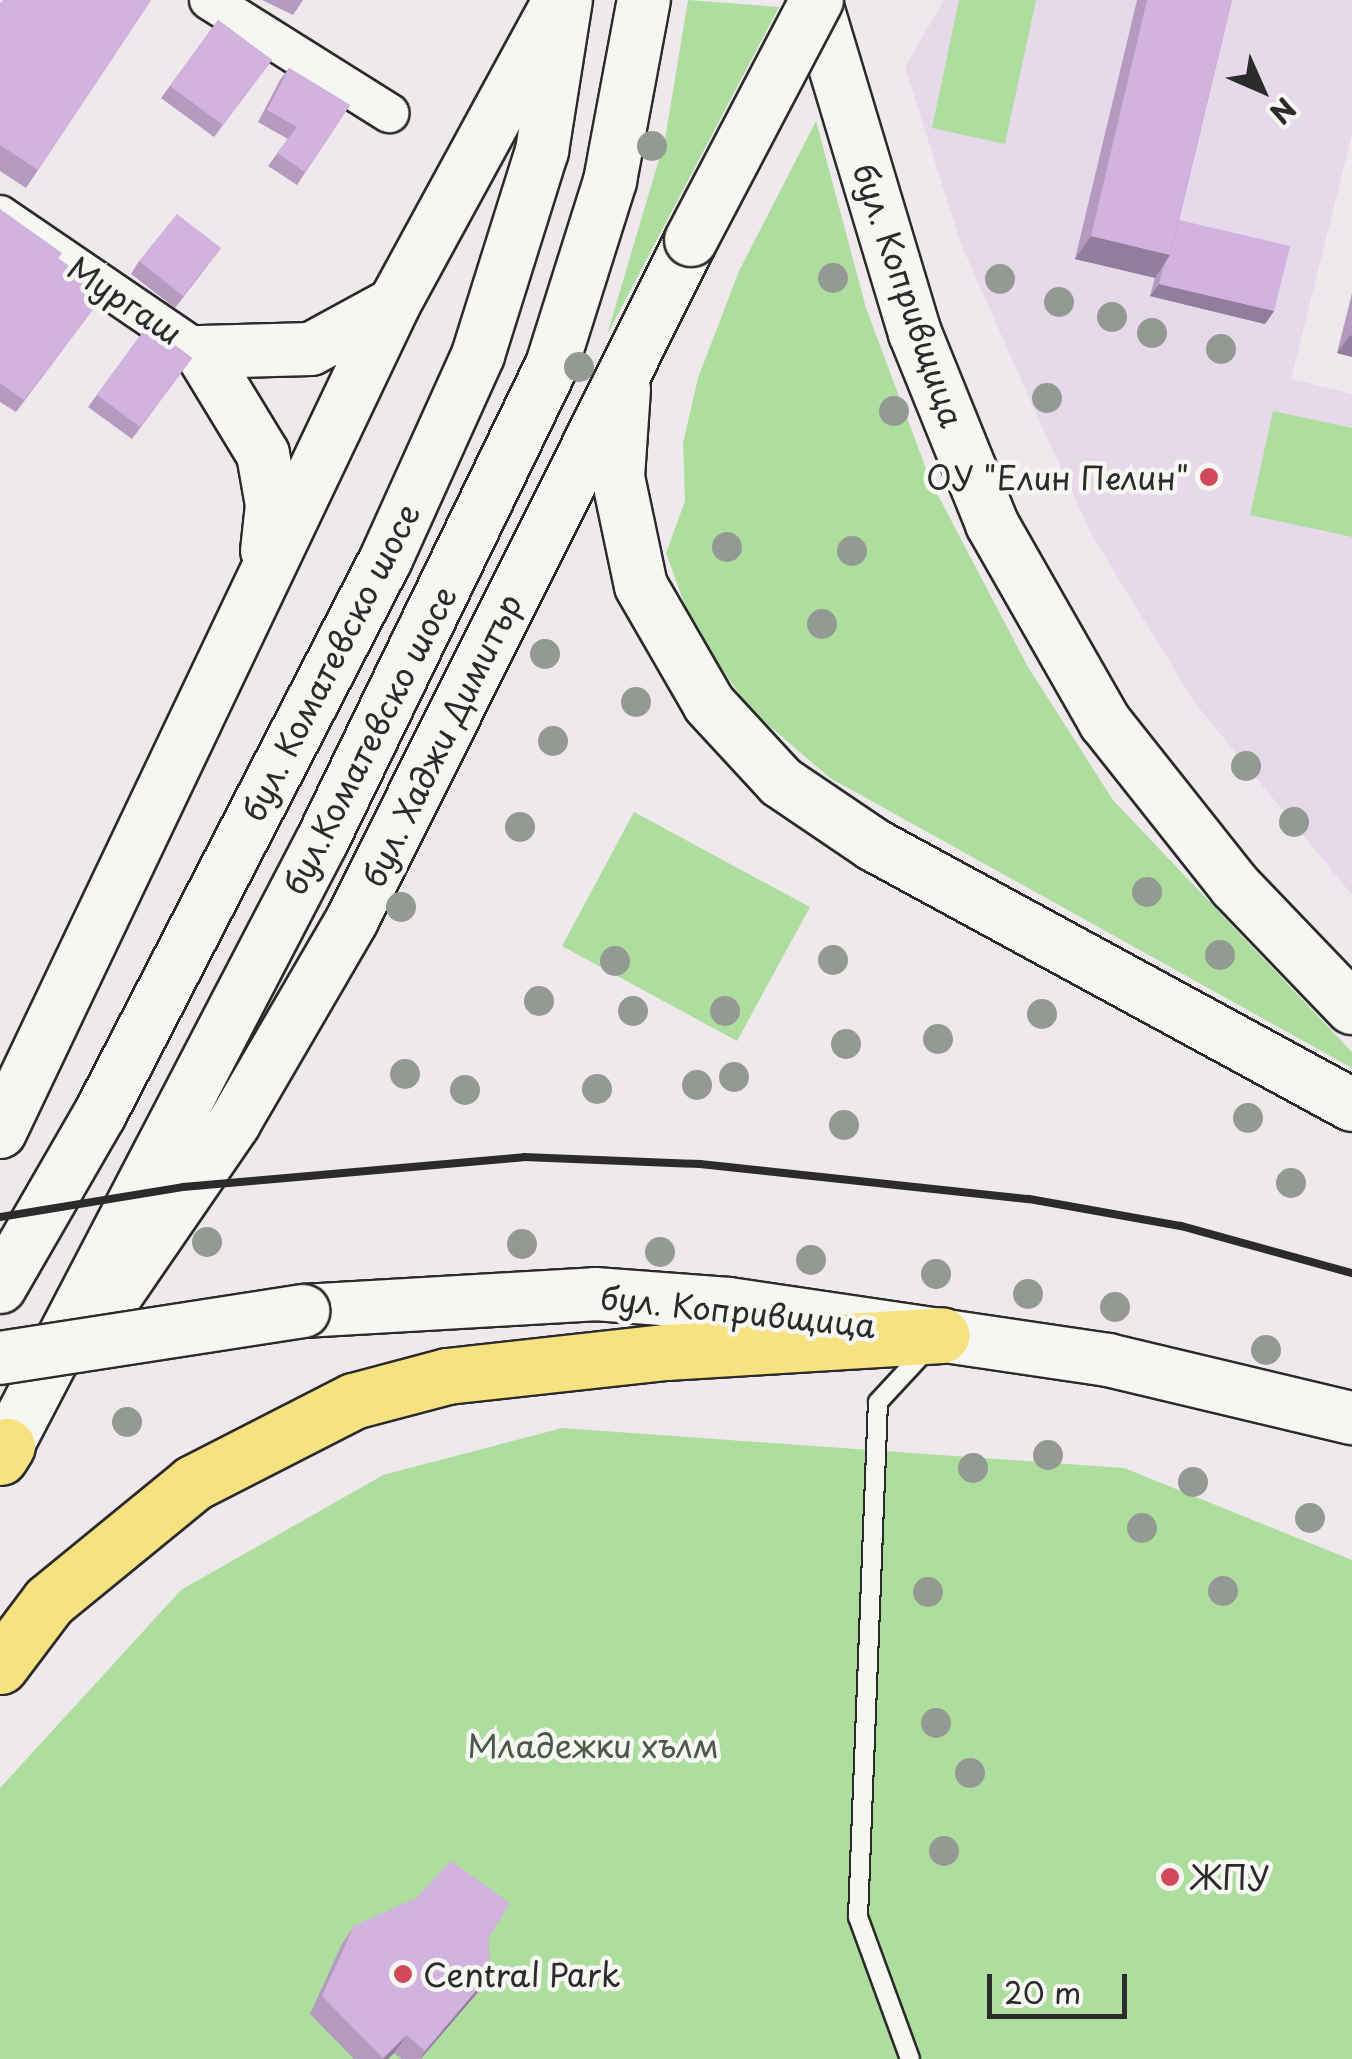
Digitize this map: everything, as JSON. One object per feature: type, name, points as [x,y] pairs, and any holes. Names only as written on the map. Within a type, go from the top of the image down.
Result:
[{"type":"main road","points":[[0,1132],[404,284],[563,0]]},
{"type":"main road","name":"бул. Коматевско шосе","points":[[0,1287],[100,1114],[377,576],[478,355],[542,150],[563,0]]},
{"type":"main road","name":"бул.Коматевско шосе","points":[[3,1451],[322,841],[552,364],[610,182],[644,0]]},
{"type":"main road","name":"бул. Хаджи Димитър","points":[[3,1451],[162,1234],[302,1009],[628,358],[816,0]]},
{"type":"main road","name":"бул. Копривщица","points":[[816,0],[915,333],[992,524],[1105,722],[1235,886],[1352,1008]]},
{"type":"main road","points":[[201,352],[311,349],[404,284]]},
{"type":"main road","points":[[201,352],[230,390],[268,470],[264,581]]},
{"type":"main road","points":[[628,358],[618,476],[629,551],[678,658],[741,741],[781,782],[874,845],[1352,1105]]},
{"type":"main road","name":"бул. Копривщица","points":[[0,1358],[303,1311],[595,1294],[941,1335],[1108,1360],[1352,1418]]},
{"type":"main road","points":[[0,1666],[49,1601],[192,1482],[353,1401],[447,1376],[648,1354],[941,1335]]},
{"type":"street","points":[[209,0],[389,113]]},
{"type":"street","name":"Мургаш","points":[[0,214],[201,352]]},
{"type":"lane","points":[[910,2059],[858,1917],[878,1402],[941,1335]]},
{"type":"shaded area","name":"ОУ \"Елин Пелин\"","points":[[944,0],[1352,0],[1352,134],[1291,379],[1352,394],[1352,895],[1195,703],[1093,537],[1038,418],[961,244],[905,67]]},
{"type":"green space","points":[[688,0],[779,7],[607,335],[665,139]]},
{"type":"green space","points":[[959,0],[1036,0],[1005,144],[932,128]]},
{"type":"green space","points":[[816,121],[866,308],[931,482],[1028,667],[1113,800],[1352,1052],[1352,1068],[830,778],[751,710],[694,630],[666,553],[685,501],[683,443],[698,378],[739,271]]},
{"type":"green space","points":[[1273,411],[1352,428],[1352,537],[1250,515]]},
{"type":"green space","points":[[634,812],[810,907],[737,1041],[562,946]]},
{"type":"green space","name":"Младежки хълм","points":[[562,1428],[1124,1468],[1352,1560],[1352,2059],[0,2059],[0,1788],[181,1590],[383,1475]]},
{"type":"building","points":[[3,0],[35,0],[116,53],[38,170],[0,145]]},
{"type":"building","points":[[35,0],[151,0],[116,53]]},
{"type":"building","points":[[1147,0],[1232,0],[1170,255],[1091,236]]},
{"type":"building","points":[[218,20],[272,60],[223,125],[170,86]]},
{"type":"building","points":[[289,68],[350,105],[305,172],[277,153],[297,127],[267,110]]},
{"type":"building","points":[[0,209],[62,253],[0,340]]},
{"type":"building","points":[[177,214],[221,248],[183,296],[139,261]]},
{"type":"building","points":[[1179,220],[1290,246],[1274,311],[1159,284]]},
{"type":"building","points":[[58,258],[106,292],[24,400],[0,383],[0,340]]},
{"type":"building","points":[[148,325],[192,358],[140,427],[97,395]]},
{"type":"building","name":"Central Park","points":[[451,1861],[510,1903],[488,1939],[491,1973],[425,2051],[407,2035],[383,2058],[322,1996],[354,1926],[416,1898]]},
{"type":"railway","points":[[0,1217],[183,1187],[524,1157],[700,1164],[1029,1199],[1181,1226],[1352,1273]]},
{"type":"place","name":"ОУ \"Елин Пелин\"","points":[[1209,477]]},
{"type":"place","name":"ЖПУ","points":[[1170,1877]]},
{"type":"place","name":"Central Park","points":[[403,1974]]}]
